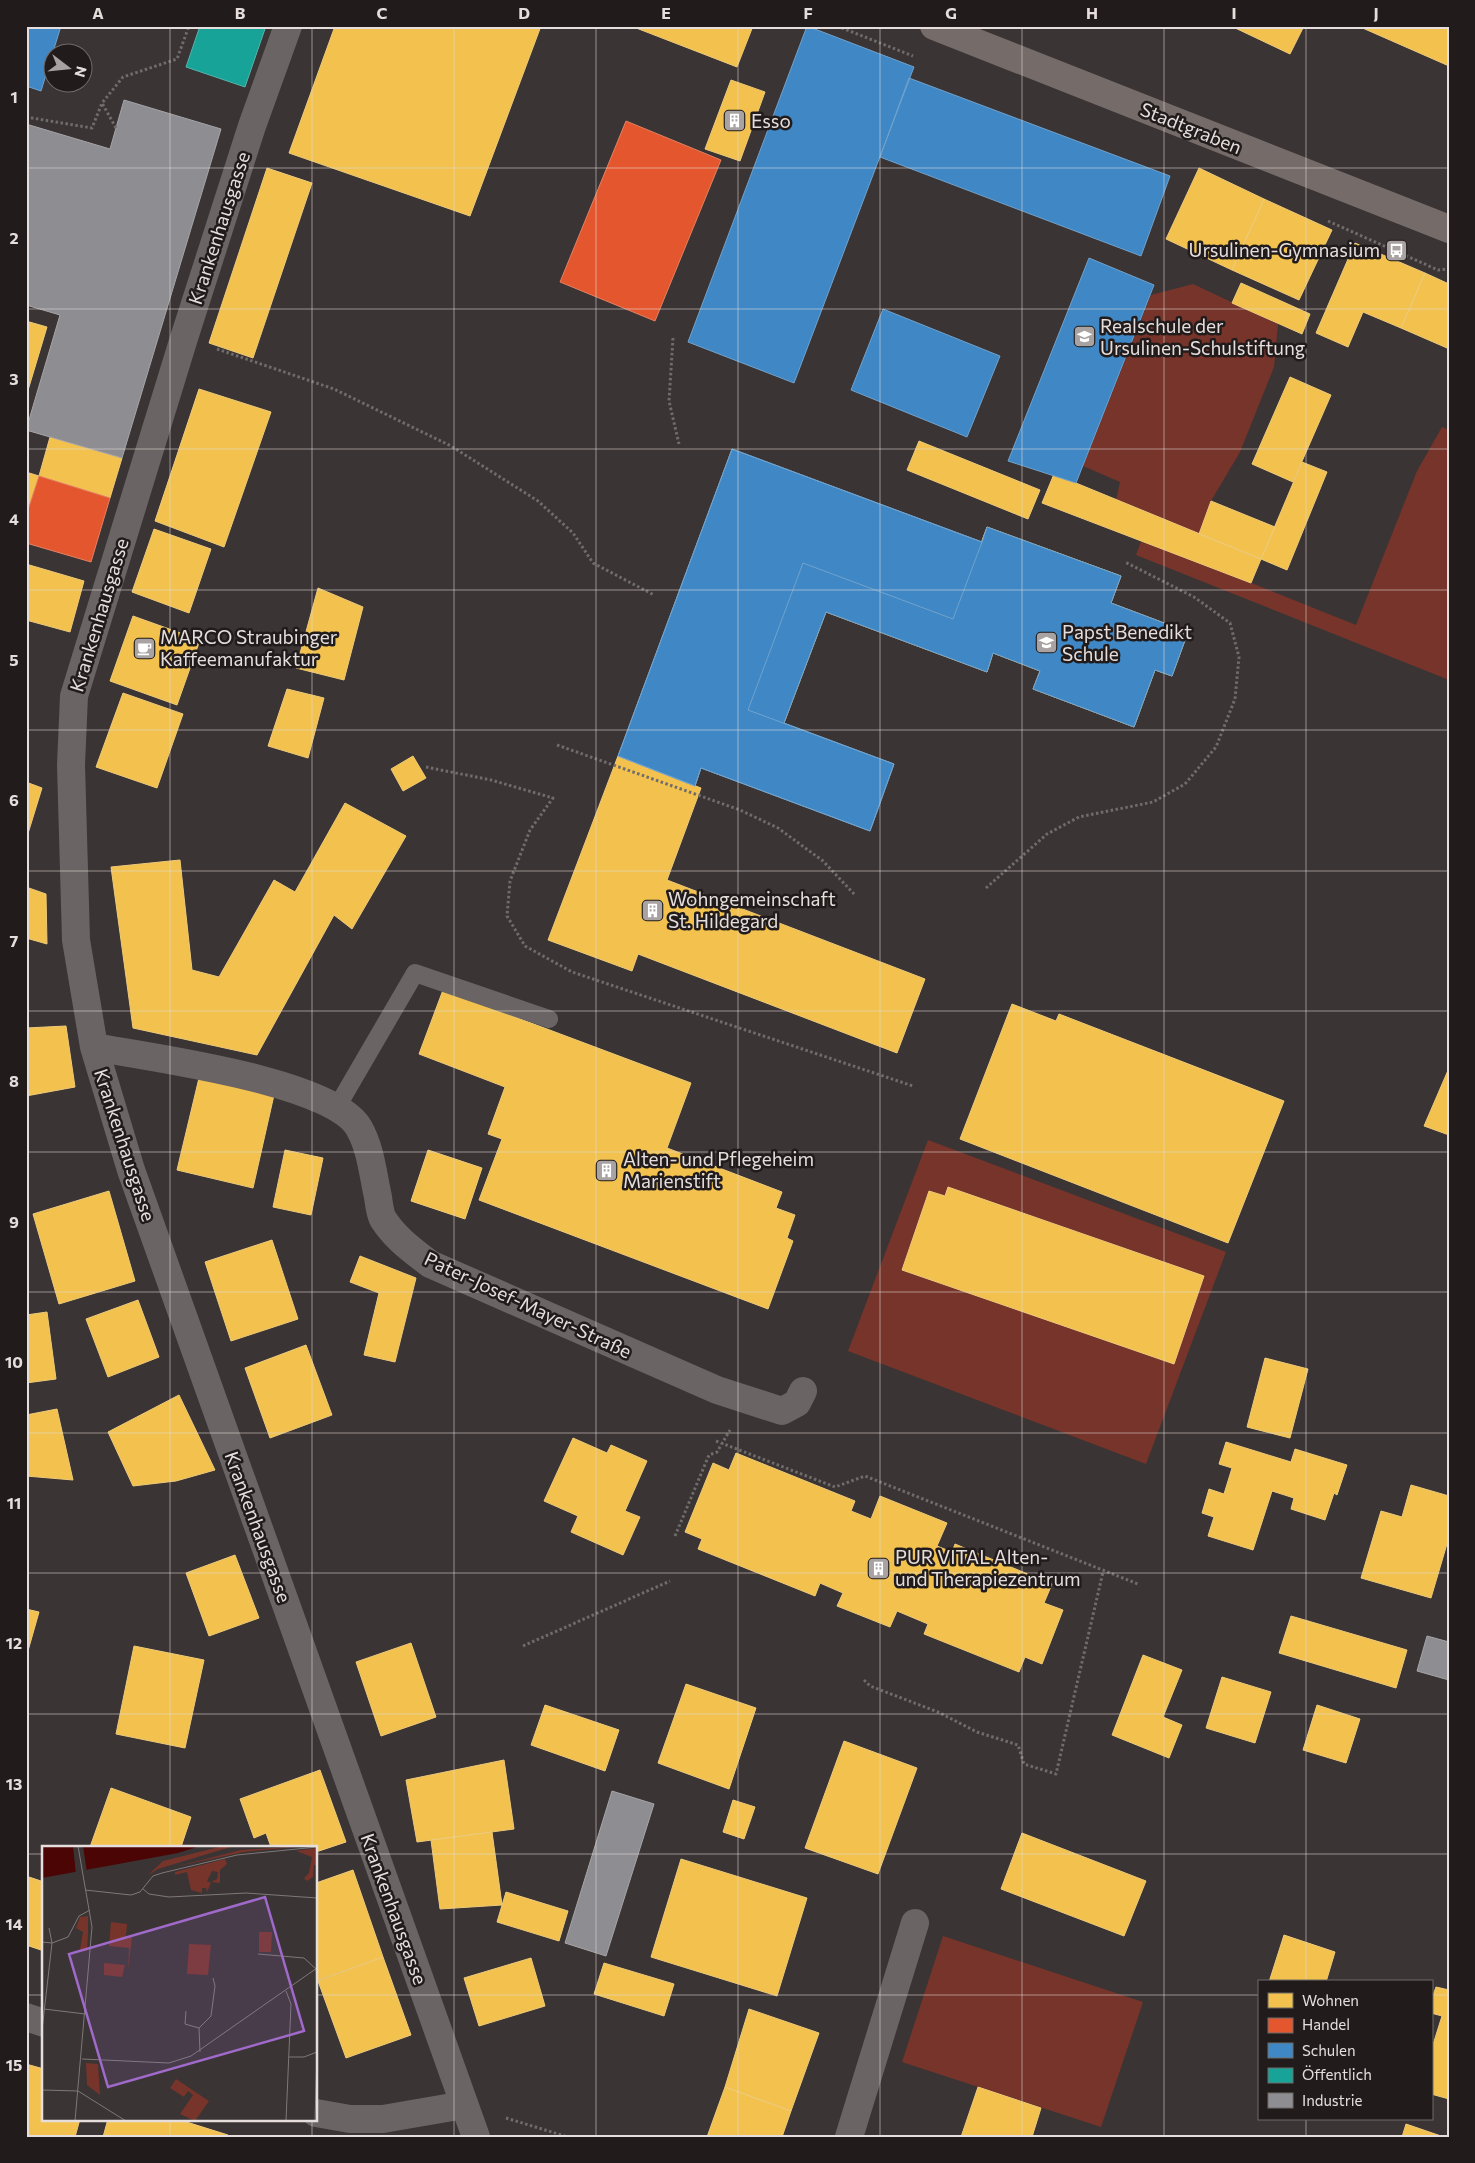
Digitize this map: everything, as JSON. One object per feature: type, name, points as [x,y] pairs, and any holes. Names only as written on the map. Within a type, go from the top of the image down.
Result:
[{"type":"main road","name":"Stadtgraben","points":[[934,26],[1449,229]]},
{"type":"street","name":"Krankenhausgasse","points":[[288,26],[252,126],[184,338],[74,696],[71,765],[76,940],[94,1047],[131,1170],[476,2137]]},
{"type":"street","name":"Pater-Josef-Mayer-Straße","points":[[94,1047],[245,1075],[292,1088],[337,1108],[358,1126],[368,1151],[382,1218],[400,1241],[430,1264],[717,1390],[782,1411],[797,1403],[803,1391]]},
{"type":"street","points":[[849,2137],[915,1923]]},
{"type":"street","points":[[26,2017],[42,2022]]},
{"type":"street","points":[[318,2113],[350,2119],[383,2119],[464,2106]]},
{"type":"lane","points":[[337,1108],[415,973],[549,1019]]},
{"type":"path","points":[[26,117],[92,128],[102,103],[123,78],[177,59],[190,26]]},
{"type":"path","points":[[102,103],[116,128]]},
{"type":"path","points":[[184,338],[334,389],[451,446],[538,500],[573,533],[593,563],[654,595]]},
{"type":"path","points":[[673,338],[669,401],[679,444]]},
{"type":"path","points":[[986,888],[1047,834],[1071,821],[1079,817],[1153,802],[1185,784],[1216,747],[1235,699],[1239,657],[1230,623],[1194,597],[1125,562]]},
{"type":"path","points":[[557,745],[740,810],[778,828],[823,861],[855,895]]},
{"type":"path","points":[[426,767],[491,780],[553,798],[530,830],[510,881],[507,916],[525,946],[572,972],[913,1086]]},
{"type":"path","points":[[675,1536],[709,1454],[717,1452],[749,1400]]},
{"type":"path","points":[[716,1441],[835,1487],[865,1476],[1103,1572],[1138,1584]]},
{"type":"path","points":[[864,1680],[870,1686],[938,1712],[976,1732],[1018,1745],[1024,1764],[1056,1774],[1103,1572]]},
{"type":"path","points":[[523,1646],[670,1581]]},
{"type":"path","points":[[464,2106],[568,2137]]},
{"type":"shaded area","points":[[1193,284],[1278,324],[1274,367],[1240,452],[1211,501],[1199,534],[1116,500],[1120,482],[1083,466],[1151,295]]},
{"type":"shaded area","points":[[1442,427],[1449,430],[1449,680],[1136,555],[1142,539],[1356,625],[1417,471]]},
{"type":"shaded area","points":[[928,1140],[1226,1252],[1146,1464],[848,1351]]},
{"type":"shaded area","points":[[943,1936],[1143,2002],[1101,2127],[902,2062]]},
{"type":"building: Wohnen","points":[[335,26],[541,26],[470,216],[289,153]]},
{"type":"building: Wohnen","points":[[631,26],[753,26],[737,67]]},
{"type":"building: Wohnen","points":[[1231,26],[1304,26],[1290,54]]},
{"type":"building: Wohnen","points":[[1358,26],[1449,26],[1449,66]]},
{"type":"building: Wohnen","name":"Esso","points":[[731,80],[765,92],[740,161],[705,149]]},
{"type":"building: Wohnen","points":[[267,168],[312,183],[253,358],[209,343]]},
{"type":"building: Wohnen","points":[[1199,168],[1264,199],[1232,270],[1166,239]]},
{"type":"building: Wohnen","points":[[1264,199],[1332,230],[1299,300],[1232,270]]},
{"type":"building: Wohnen","points":[[1355,243],[1425,273],[1401,328],[1363,312],[1348,347],[1316,333]]},
{"type":"building: Wohnen","points":[[1425,273],[1449,284],[1449,344],[1447,348],[1401,328]]},
{"type":"building: Wohnen","points":[[1241,283],[1310,314],[1302,334],[1232,303]]},
{"type":"building: Wohnen","points":[[26,321],[47,327],[26,397]]},
{"type":"building: Wohnen","points":[[1290,377],[1331,395],[1293,482],[1252,464]]},
{"type":"building: Wohnen","points":[[199,389],[271,412],[224,547],[155,521]]},
{"type":"building: Wohnen","points":[[50,437],[122,458],[110,498],[39,476]]},
{"type":"building: Wohnen","points":[[919,441],[1040,490],[1028,519],[907,470]]},
{"type":"building: Wohnen","points":[[1302,462],[1327,472],[1287,570],[1261,559]]},
{"type":"building: Wohnen","points":[[26,472],[39,476],[26,516]]},
{"type":"building: Wohnen","points":[[1054,474],[1261,559],[1251,583],[1042,503]]},
{"type":"building: Wohnen","points":[[1211,501],[1275,527],[1261,559],[1199,534]]},
{"type":"building: Wohnen","points":[[987,527],[1121,576],[1111,603],[1188,632],[1172,676],[1155,670],[1134,727],[1033,689],[1040,671],[993,653],[987,672],[826,612],[784,723],[748,710],[803,563],[953,619]]},
{"type":"building: Wohnen","points":[[154,529],[211,549],[189,613],[132,592]]},
{"type":"building: Wohnen","points":[[26,564],[84,581],[70,632],[26,620]]},
{"type":"building: Wohnen","points":[[318,588],[363,607],[344,680],[296,668]]},
{"type":"building: Wohnen","points":[[133,616],[200,640],[177,705],[110,681]]},
{"type":"building: Wohnen","points":[[287,689],[324,698],[308,758],[268,746]]},
{"type":"building: Wohnen","points":[[123,693],[183,714],[157,788],[96,767]]},
{"type":"building: Wohnen","points":[[413,756],[426,778],[403,791],[391,769]]},
{"type":"building: Wohnen","name":"Wohngemeinschaft St. Hildegard","points":[[618,756],[701,788],[667,880],[925,979],[897,1053],[638,954],[632,971],[548,940]]},
{"type":"building: Wohnen","points":[[26,782],[42,788],[26,840]]},
{"type":"building: Wohnen","points":[[345,803],[406,836],[352,929],[334,915],[257,1055],[133,1028],[111,867],[180,860],[192,970],[219,977],[274,880],[295,892]]},
{"type":"building: Wohnen","points":[[26,887],[46,894],[47,944],[26,938]]},
{"type":"building: Wohnen","name":"Alten- und Pflegeheim Marienstift","points":[[443,990],[691,1083],[667,1148],[782,1192],[776,1208],[795,1215],[787,1238],[793,1241],[768,1309],[479,1200],[502,1139],[488,1134],[505,1087],[419,1054]]},
{"type":"building: Wohnen","points":[[1012,1004],[1056,1021],[1059,1014],[1284,1101],[1228,1243],[960,1139]]},
{"type":"building: Wohnen","points":[[66,1026],[75,1087],[26,1096],[26,1028]]},
{"type":"building: Wohnen","points":[[1449,1068],[1449,1135],[1424,1126]]},
{"type":"building: Wohnen","points":[[199,1078],[274,1095],[253,1188],[177,1170]]},
{"type":"building: Wohnen","points":[[285,1150],[323,1158],[311,1215],[273,1207]]},
{"type":"building: Wohnen","points":[[428,1150],[482,1168],[465,1219],[411,1201]]},
{"type":"building: Wohnen","points":[[948,1187],[1204,1276],[1174,1364],[902,1270],[929,1191],[945,1196]]},
{"type":"building: Wohnen","points":[[109,1191],[135,1281],[59,1304],[33,1214]]},
{"type":"building: Wohnen","points":[[272,1240],[298,1319],[231,1341],[205,1262]]},
{"type":"building: Wohnen","points":[[360,1256],[416,1278],[395,1362],[364,1355],[379,1293],[350,1282]]},
{"type":"building: Wohnen","points":[[138,1300],[159,1357],[108,1377],[86,1319]]},
{"type":"building: Wohnen","points":[[47,1312],[56,1379],[26,1383],[26,1315]]},
{"type":"building: Wohnen","points":[[306,1345],[332,1415],[270,1438],[245,1368]]},
{"type":"building: Wohnen","points":[[1265,1358],[1308,1369],[1290,1438],[1247,1427]]},
{"type":"building: Wohnen","points":[[179,1395],[215,1470],[176,1481],[133,1486],[108,1432]]},
{"type":"building: Wohnen","points":[[57,1409],[73,1480],[26,1476],[26,1415]]},
{"type":"building: Wohnen","points":[[573,1438],[607,1453],[611,1445],[647,1461],[625,1511],[640,1517],[623,1555],[571,1532],[578,1516],[544,1501]]},
{"type":"building: Wohnen","points":[[1226,1442],[1291,1462],[1295,1449],[1347,1465],[1337,1495],[1334,1493],[1325,1520],[1291,1509],[1294,1498],[1272,1491],[1253,1550],[1208,1536],[1214,1517],[1202,1513],[1209,1489],[1224,1494],[1232,1468],[1219,1464]]},
{"type":"building: Wohnen","name":"PUR VITAL Alten- und Therapiezentrum","points":[[736,1453],[855,1501],[851,1511],[871,1519],[880,1496],[947,1523],[937,1546],[952,1552],[955,1544],[1052,1584],[1044,1603],[1063,1610],[1042,1664],[1025,1657],[1019,1672],[924,1634],[928,1624],[897,1611],[890,1627],[837,1606],[843,1593],[820,1583],[815,1596],[698,1549],[702,1539],[685,1532],[713,1463],[729,1470]]},
{"type":"building: Wohnen","points":[[1411,1485],[1449,1496],[1449,1537],[1431,1598],[1361,1578],[1381,1511],[1402,1517]]},
{"type":"building: Wohnen","points":[[235,1555],[259,1618],[209,1636],[186,1573]]},
{"type":"building: Wohnen","points":[[26,1609],[39,1612],[26,1658]]},
{"type":"building: Wohnen","points":[[1291,1616],[1407,1650],[1396,1688],[1279,1653]]},
{"type":"building: Wohnen","points":[[411,1643],[436,1717],[381,1736],[356,1662]]},
{"type":"building: Wohnen","points":[[134,1646],[204,1660],[185,1748],[116,1734]]},
{"type":"building: Wohnen","points":[[1143,1655],[1182,1670],[1163,1717],[1182,1725],[1169,1758],[1112,1735]]},
{"type":"building: Wohnen","points":[[1222,1677],[1271,1692],[1255,1743],[1206,1728]]},
{"type":"building: Wohnen","points":[[686,1684],[756,1708],[729,1789],[658,1763]]},
{"type":"building: Wohnen","points":[[545,1705],[619,1730],[605,1771],[531,1745]]},
{"type":"building: Wohnen","points":[[1317,1705],[1360,1719],[1346,1763],[1303,1750]]},
{"type":"building: Wohnen","points":[[844,1741],[917,1768],[878,1874],[805,1848]]},
{"type":"building: Wohnen","points":[[504,1760],[514,1829],[417,1842],[406,1780]]},
{"type":"building: Wohnen","points":[[320,1770],[346,1842],[318,1851],[318,1846],[271,1846],[266,1833],[254,1838],[240,1799]]},
{"type":"building: Wohnen","points":[[111,1788],[191,1817],[181,1846],[90,1846]]},
{"type":"building: Wohnen","points":[[733,1800],[755,1807],[744,1839],[723,1832]]},
{"type":"building: Wohnen","points":[[492,1832],[502,1905],[440,1909],[431,1840]]},
{"type":"building: Wohnen","points":[[1022,1833],[1146,1881],[1124,1936],[1001,1889]]},
{"type":"building: Wohnen","points":[[681,1859],[807,1898],[777,1996],[651,1957]]},
{"type":"building: Wohnen","points":[[353,1870],[383,1957],[318,1980],[318,1882]]},
{"type":"building: Wohnen","points":[[26,1876],[42,1881],[42,1950],[26,1945]]},
{"type":"building: Wohnen","points":[[506,1892],[568,1911],[559,1941],[497,1922]]},
{"type":"building: Wohnen","points":[[1284,1935],[1335,1952],[1327,1980],[1270,1980]]},
{"type":"building: Wohnen","points":[[383,1957],[411,2035],[346,2058],[318,1981]]},
{"type":"building: Wohnen","points":[[531,1958],[545,2006],[479,2026],[464,1978]]},
{"type":"building: Wohnen","points":[[604,1963],[674,1984],[664,2016],[594,1994]]},
{"type":"building: Wohnen","points":[[1436,1987],[1449,1990],[1449,2099],[1432,2094],[1432,2048],[1442,2016],[1432,2013],[1432,1998]]},
{"type":"building: Wohnen","points":[[749,2009],[819,2033],[791,2111],[725,2087]]},
{"type":"building: Wohnen","points":[[26,2064],[42,2068],[42,2120],[80,2120],[75,2137],[26,2137]]},
{"type":"building: Wohnen","points":[[725,2087],[791,2111],[782,2137],[707,2137]]},
{"type":"building: Wohnen","points":[[978,2087],[1041,2108],[1032,2137],[961,2137]]},
{"type":"building: Wohnen","points":[[108,2120],[180,2120],[228,2135],[228,2137],[103,2137]]},
{"type":"building: Wohnen","points":[[1406,2124],[1444,2137],[1402,2137]]},
{"type":"building: Handel","points":[[626,121],[721,160],[655,321],[560,282]]},
{"type":"building: Handel","points":[[39,476],[110,498],[91,562],[26,543],[26,516]]},
{"type":"building: Schulen","points":[[26,26],[61,26],[56,42],[42,42],[41,91],[26,86]]},
{"type":"building: Schulen","points":[[807,26],[914,67],[794,383],[688,342]]},
{"type":"building: Schulen","points":[[909,78],[1170,176],[1141,256],[880,157]]},
{"type":"building: Schulen","points":[[1089,258],[1154,285],[1076,483],[1008,461]]},
{"type":"building: Schulen","points":[[883,309],[1000,356],[967,437],[851,390]]},
{"type":"building: Schulen","name":"Papst Benedikt Schule","points":[[732,449],[982,542],[953,619],[803,563],[748,710],[894,764],[870,831],[701,768],[695,786],[618,756]]},
{"type":"building: Schulen","name":"Papst Benedikt Schule","points":[[732,449],[982,542],[987,527],[1121,576],[1111,603],[1188,632],[1172,676],[1155,670],[1134,727],[1033,689],[1040,671],[993,653],[987,672],[826,612],[784,723],[894,764],[870,831],[701,768],[695,786],[618,756]]},
{"type":"building: Öffentlich","points":[[200,26],[266,26],[245,87],[186,67]]},
{"type":"building: Industrie","points":[[124,100],[221,129],[122,458],[26,430],[60,315],[26,305],[26,124],[110,149]]},
{"type":"building: Industrie","points":[[1427,1636],[1449,1642],[1449,1680],[1417,1671]]},
{"type":"building: Industrie","points":[[612,1791],[654,1804],[606,1956],[565,1943]]},
{"type":"place","name":"Esso","points":[[735,121]]},
{"type":"place","name":"Ursulinen-Gymnasium","points":[[1396,250]]},
{"type":"place","name":"Realschule der Ursulinen-Schulstiftung","points":[[1084,337]]},
{"type":"place","name":"Papst Benedikt Schule","points":[[1046,643]]},
{"type":"place","name":"MARCO Straubinger Kaffeemanufaktur","points":[[144,648]]},
{"type":"place","name":"Wohngemeinschaft St. Hildegard","points":[[652,910]]},
{"type":"place","name":"Alten- und Pflegeheim Marienstift","points":[[607,1170]]},
{"type":"place","name":"PUR VITAL Alten- und Therapiezentrum","points":[[879,1568]]}]
